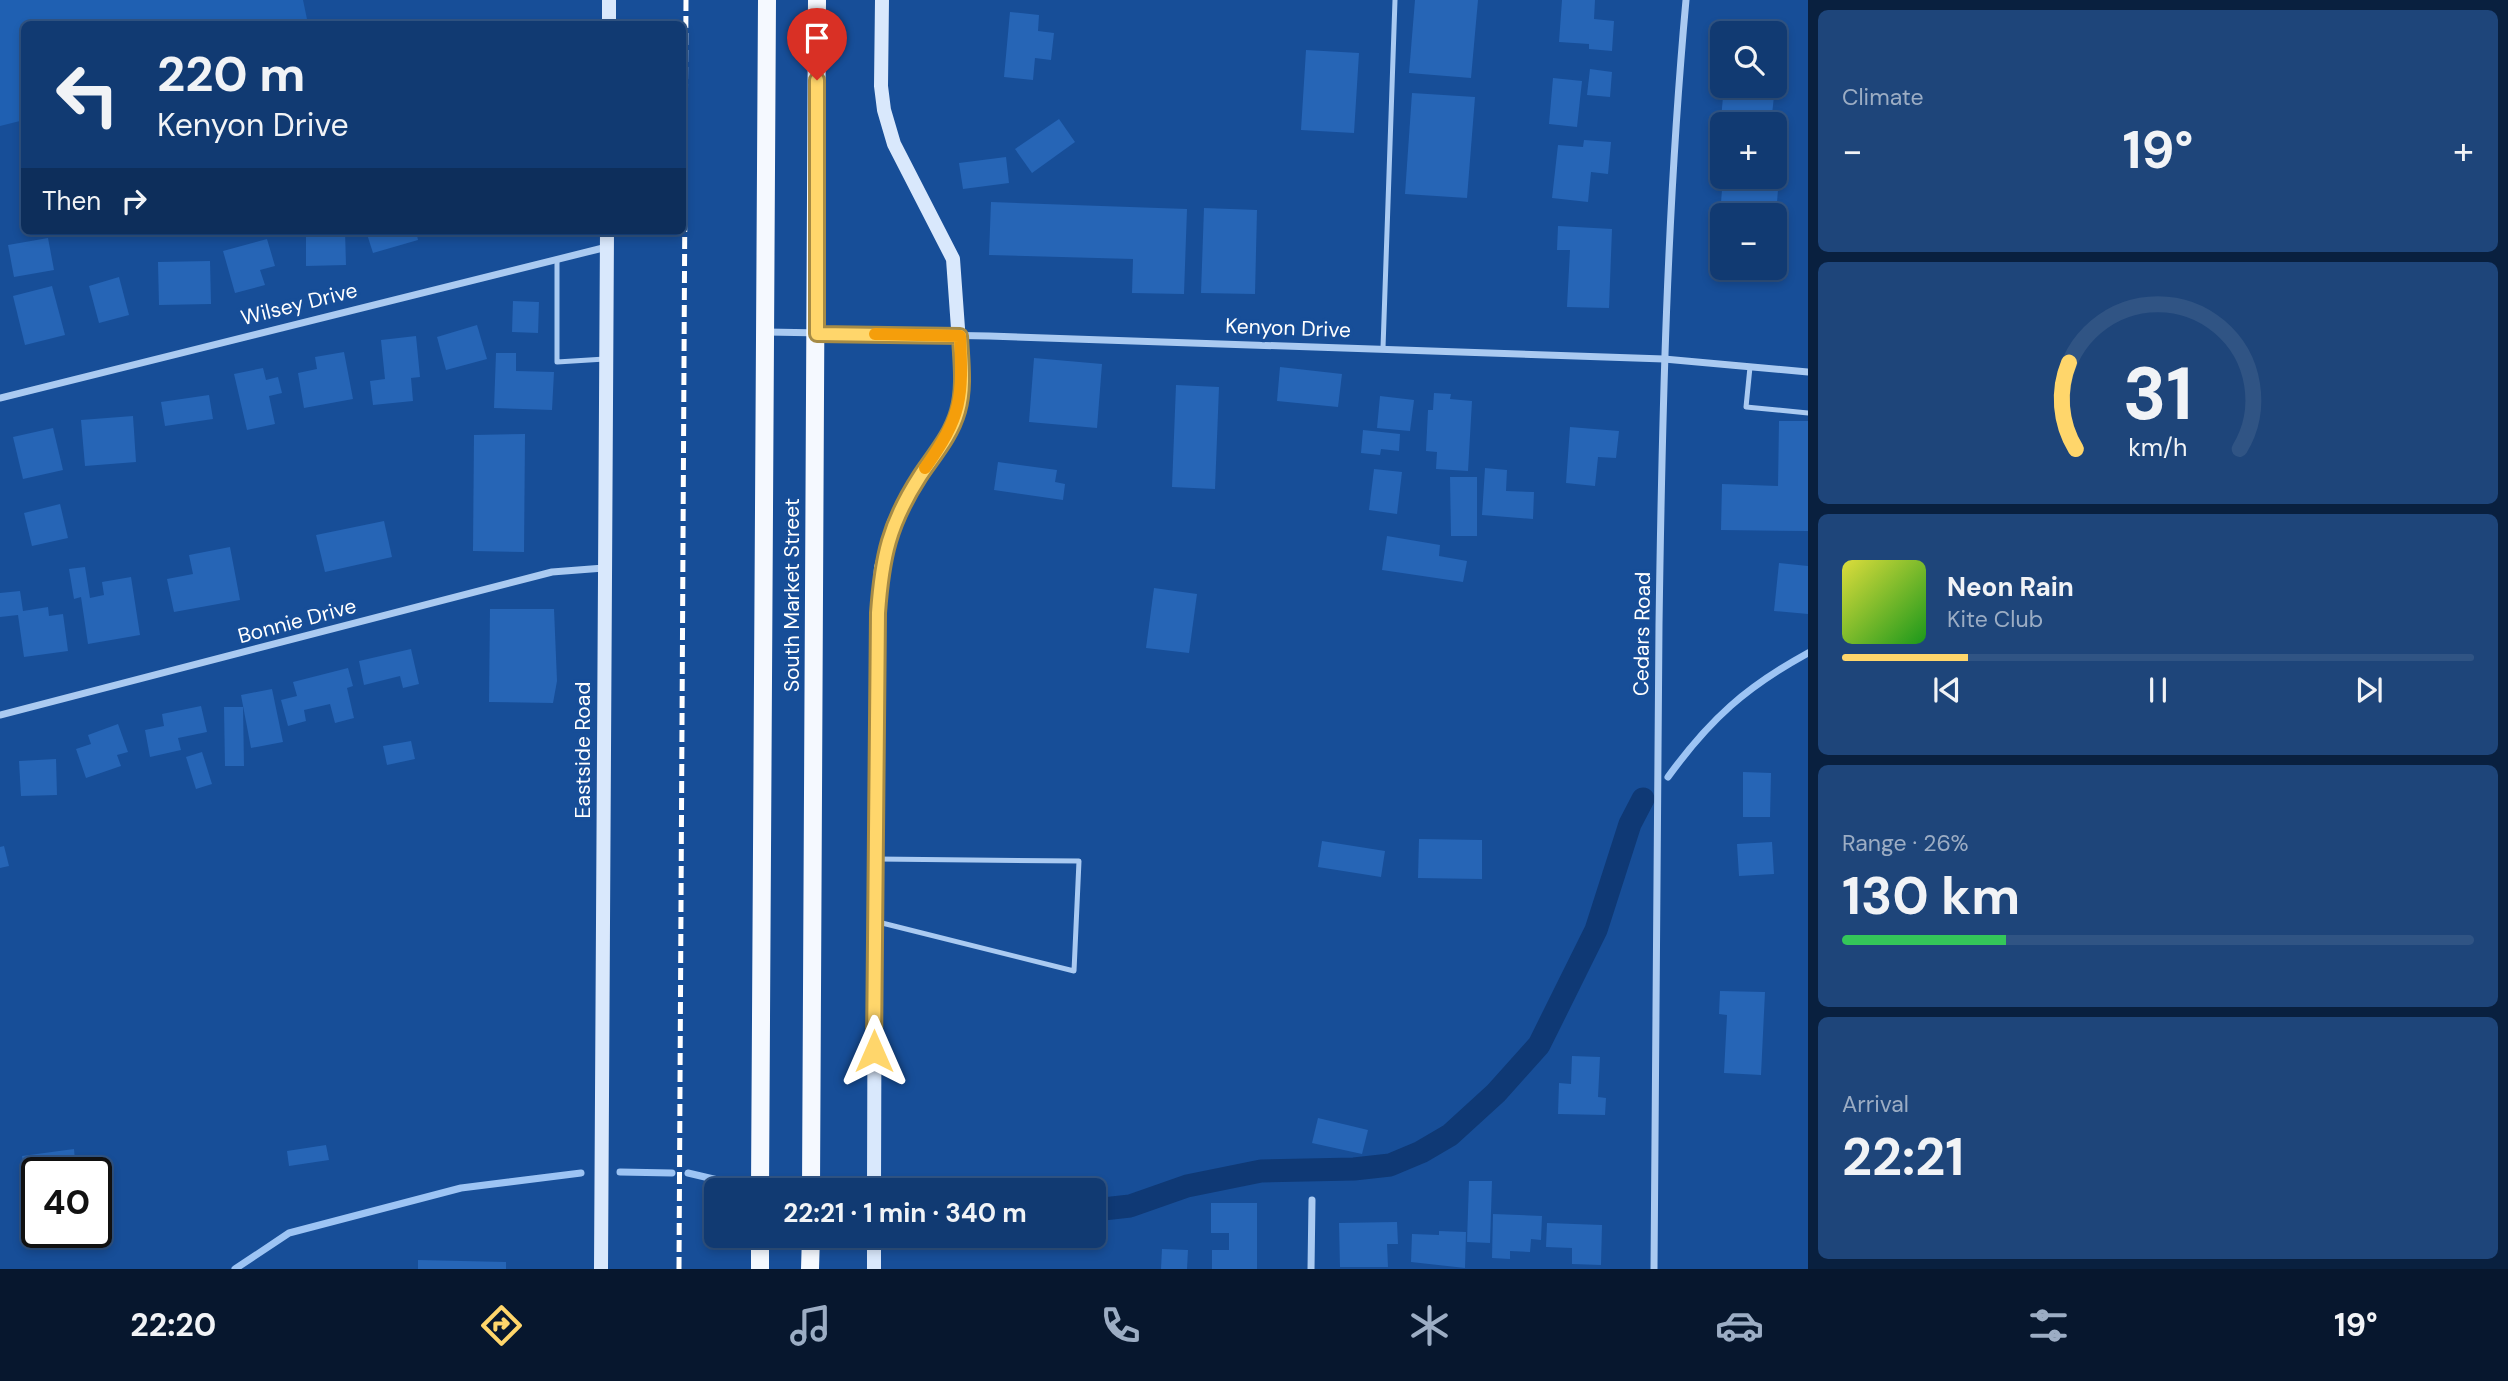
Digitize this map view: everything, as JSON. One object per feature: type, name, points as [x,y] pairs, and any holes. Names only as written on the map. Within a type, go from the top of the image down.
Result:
[{"type":"main road","name":"South Market Street","points":[[760,1178],[767,0]]},
{"type":"main road","name":"South Market Street","points":[[811,1178],[817,0]]},
{"type":"main road","points":[[760,1248],[760,1269]]},
{"type":"main road","points":[[810,1269],[811,1248]]},
{"type":"street","points":[[609,0],[609,21]]},
{"type":"street","points":[[874,1178],[878,613],[884,552],[906,500],[944,442],[958,411],[962,384],[956,279],[950,250],[894,144],[886,122],[881,86],[882,0]]},
{"type":"street","name":"Cedars Road","points":[[1654,1269],[1656,810],[1664,359],[1671,196],[1686,0]]},
{"type":"street","name":"Eastside Road","points":[[601,1269],[607,235]]},
{"type":"street","name":"Wilsey Drive","points":[[0,398],[607,247]]},
{"type":"street","name":"Kenyon Drive","points":[[766,332],[1383,348],[1664,359],[1808,372]]},
{"type":"street","name":"Bonnie Drive","points":[[0,715],[552,572],[604,568]]},
{"type":"street","points":[[1311,1269],[1312,1200]]},
{"type":"street","points":[[874,1248],[874,1269]]},
{"type":"lane","points":[[1383,348],[1395,0]]},
{"type":"lane","points":[[557,259],[557,362],[606,359]]},
{"type":"lane","points":[[1750,367],[1746,407],[1808,413]]},
{"type":"lane","points":[[875,859],[1079,861],[1074,971],[875,921]]},
{"type":"shaded area","points":[[0,0],[303,0],[307,21],[21,21],[21,121],[0,126]]},
{"type":"building","points":[[1415,0],[1478,0],[1471,78],[1409,73]]},
{"type":"building","points":[[1562,0],[1595,0],[1594,19],[1614,21],[1612,51],[1589,49],[1589,44],[1559,42]]},
{"type":"building","points":[[1010,12],[1039,15],[1038,31],[1054,33],[1051,60],[1035,58],[1033,80],[1004,77]]},
{"type":"building","points":[[1306,50],[1359,53],[1354,133],[1301,130]]},
{"type":"building","points":[[1590,69],[1612,72],[1610,97],[1587,95]]},
{"type":"building","points":[[1553,78],[1582,81],[1577,127],[1549,124]]},
{"type":"building","points":[[1412,93],[1475,97],[1467,198],[1405,194]]},
{"type":"building","points":[[1723,98],[1774,98],[1772,112],[1722,112]]},
{"type":"building","points":[[1059,119],[1075,142],[1032,173],[1015,149]]},
{"type":"building","points":[[1584,140],[1611,142],[1608,174],[1591,172],[1588,202],[1552,198],[1558,145],[1583,147]]},
{"type":"building","points":[[1006,157],[1009,183],[963,189],[959,163]]},
{"type":"building","points":[[1722,189],[1778,189],[1777,203],[1721,203]]},
{"type":"building","points":[[991,202],[1187,209],[1184,294],[1132,293],[1133,259],[989,255]]},
{"type":"building","points":[[1204,208],[1257,210],[1255,294],[1201,293]]},
{"type":"building","points":[[1558,226],[1612,229],[1609,308],[1567,307],[1570,250],[1557,250]]},
{"type":"building","points":[[306,235],[345,235],[346,265],[306,266]]},
{"type":"building","points":[[367,235],[417,235],[418,240],[373,253]]},
{"type":"building","points":[[48,238],[54,270],[14,277],[8,245]]},
{"type":"building","points":[[267,239],[275,266],[260,270],[265,285],[235,293],[223,251]]},
{"type":"building","points":[[210,261],[211,304],[159,305],[158,262]]},
{"type":"building","points":[[119,277],[129,315],[99,323],[89,286]]},
{"type":"building","points":[[52,286],[65,335],[25,345],[13,296]]},
{"type":"building","points":[[513,301],[539,302],[538,333],[512,332]]},
{"type":"building","points":[[477,325],[487,359],[446,370],[437,337]]},
{"type":"building","points":[[416,336],[420,377],[411,378],[413,401],[373,405],[370,381],[385,379],[381,340]]},
{"type":"building","points":[[344,352],[353,399],[304,408],[298,373],[317,369],[315,357]]},
{"type":"building","points":[[496,353],[516,353],[516,371],[554,372],[552,410],[494,408]]},
{"type":"building","points":[[1034,358],[1102,364],[1097,428],[1029,422]]},
{"type":"building","points":[[1280,367],[1342,374],[1338,407],[1277,401]]},
{"type":"building","points":[[263,368],[266,380],[278,377],[282,393],[269,396],[275,424],[247,430],[234,374]]},
{"type":"building","points":[[1176,385],[1219,387],[1215,489],[1172,487]]},
{"type":"building","points":[[1434,393],[1451,394],[1450,399],[1472,401],[1468,471],[1436,469],[1437,452],[1426,451],[1428,410],[1433,410]]},
{"type":"building","points":[[209,395],[213,419],[165,426],[161,402]]},
{"type":"building","points":[[1380,396],[1414,400],[1410,431],[1377,428]]},
{"type":"building","points":[[133,416],[136,462],[85,466],[81,420]]},
{"type":"building","points":[[1779,421],[1808,421],[1808,531],[1721,530],[1722,484],[1778,486]]},
{"type":"building","points":[[1570,427],[1619,431],[1616,458],[1598,457],[1595,486],[1566,483]]},
{"type":"building","points":[[53,428],[63,470],[23,479],[13,437]]},
{"type":"building","points":[[1363,430],[1400,434],[1399,451],[1381,449],[1380,455],[1361,453]]},
{"type":"building","points":[[525,434],[524,552],[473,551],[474,435]]},
{"type":"building","points":[[998,462],[1057,470],[1055,482],[1065,484],[1063,500],[994,490]]},
{"type":"building","points":[[1485,468],[1507,470],[1506,491],[1534,492],[1533,519],[1482,515]]},
{"type":"building","points":[[1374,469],[1402,472],[1397,514],[1369,510]]},
{"type":"building","points":[[1450,477],[1477,477],[1477,536],[1451,536]]},
{"type":"building","points":[[60,504],[68,538],[32,546],[24,513]]},
{"type":"building","points":[[384,521],[392,557],[325,572],[316,535]]},
{"type":"building","points":[[1387,536],[1440,545],[1439,556],[1467,561],[1463,582],[1382,570]]},
{"type":"building","points":[[230,547],[240,600],[174,612],[167,579],[193,574],[189,555]]},
{"type":"building","points":[[1779,563],[1808,566],[1808,614],[1774,611]]},
{"type":"building","points":[[85,567],[90,598],[104,595],[102,582],[131,577],[140,635],[88,644],[81,597],[74,599],[69,569]]},
{"type":"building","points":[[1154,588],[1197,594],[1189,653],[1146,648]]},
{"type":"building","points":[[20,591],[23,611],[48,607],[49,616],[63,614],[68,651],[24,657],[18,615],[0,617],[0,593]]},
{"type":"building","points":[[490,609],[554,609],[557,681],[553,703],[489,702]]},
{"type":"building","points":[[411,649],[419,684],[403,688],[400,676],[364,685],[359,661]]},
{"type":"building","points":[[348,668],[353,686],[347,688],[354,718],[335,723],[330,704],[304,710],[306,721],[288,726],[281,700],[297,696],[293,682]]},
{"type":"building","points":[[272,689],[283,742],[251,748],[241,695]]},
{"type":"building","points":[[201,706],[207,732],[178,738],[181,750],[150,757],[145,730],[164,726],[162,714]]},
{"type":"building","points":[[224,707],[243,707],[244,766],[225,766]]},
{"type":"building","points":[[118,724],[128,752],[117,755],[121,766],[86,778],[76,749],[91,744],[88,735]]},
{"type":"building","points":[[411,741],[415,759],[387,765],[383,746]]},
{"type":"building","points":[[202,752],[212,784],[196,789],[186,757]]},
{"type":"building","points":[[56,759],[57,795],[21,796],[19,761]]},
{"type":"building","points":[[1743,772],[1771,773],[1770,817],[1743,817]]},
{"type":"building","points":[[1419,839],[1482,840],[1482,879],[1418,878]]},
{"type":"building","points":[[1322,841],[1385,851],[1381,877],[1318,867]]},
{"type":"building","points":[[1772,842],[1774,874],[1739,876],[1737,844]]},
{"type":"building","points":[[4,846],[9,866],[0,868],[0,847]]},
{"type":"building","points":[[1720,991],[1765,992],[1761,1075],[1724,1073],[1727,1015],[1719,1014]]},
{"type":"building","points":[[1572,1056],[1600,1057],[1598,1097],[1606,1098],[1605,1115],[1558,1114],[1559,1083],[1571,1084]]},
{"type":"building","points":[[1318,1118],[1368,1130],[1362,1154],[1312,1143]]},
{"type":"building","points":[[326,1145],[329,1160],[289,1166],[287,1151]]},
{"type":"building","points":[[74,1149],[75,1157],[22,1157]]},
{"type":"building","points":[[1469,1181],[1492,1181],[1490,1243],[1467,1242]]},
{"type":"building","points":[[1211,1203],[1257,1203],[1257,1269],[1212,1269],[1212,1250],[1229,1250],[1229,1233],[1211,1233]]},
{"type":"building","points":[[1493,1214],[1542,1216],[1541,1240],[1531,1239],[1530,1252],[1510,1251],[1510,1259],[1492,1258]]},
{"type":"building","points":[[1397,1222],[1398,1244],[1387,1244],[1388,1267],[1340,1267],[1339,1223]]},
{"type":"building","points":[[1547,1223],[1602,1225],[1601,1265],[1572,1264],[1572,1248],[1546,1247]]},
{"type":"building","points":[[1439,1231],[1466,1232],[1465,1268],[1411,1262],[1412,1234],[1439,1235]]},
{"type":"building","points":[[1162,1249],[1188,1250],[1187,1269],[1161,1269]]},
{"type":"building","points":[[418,1260],[506,1262],[506,1269],[418,1269]]},
{"type":"waterway","points":[[1668,777],[1699,738],[1730,706],[1808,653]]},
{"type":"waterway","points":[[1106,1209],[1130,1206],[1187,1186],[1261,1171],[1354,1169],[1390,1165],[1421,1152],[1450,1135],[1496,1093],[1539,1045],[1596,930],[1630,824],[1643,799]]},
{"type":"waterway","points":[[620,1172],[672,1173]]},
{"type":"waterway","points":[[235,1269],[289,1233],[461,1188],[581,1173]]},
{"type":"waterway","points":[[688,1173],[709,1178]]},
{"type":"railway","points":[[686,0],[686,21]]},
{"type":"railway","points":[[679,1269],[685,235]]},
{"type":"slow traffic","points":[[875,334],[960,336],[962,384],[958,411],[944,442],[925,468]]},
{"type":"route","points":[[817,80],[817,334],[960,336],[961,397],[953,426],[920,475],[894,522],[881,568],[878,613],[874,1051]]}]
